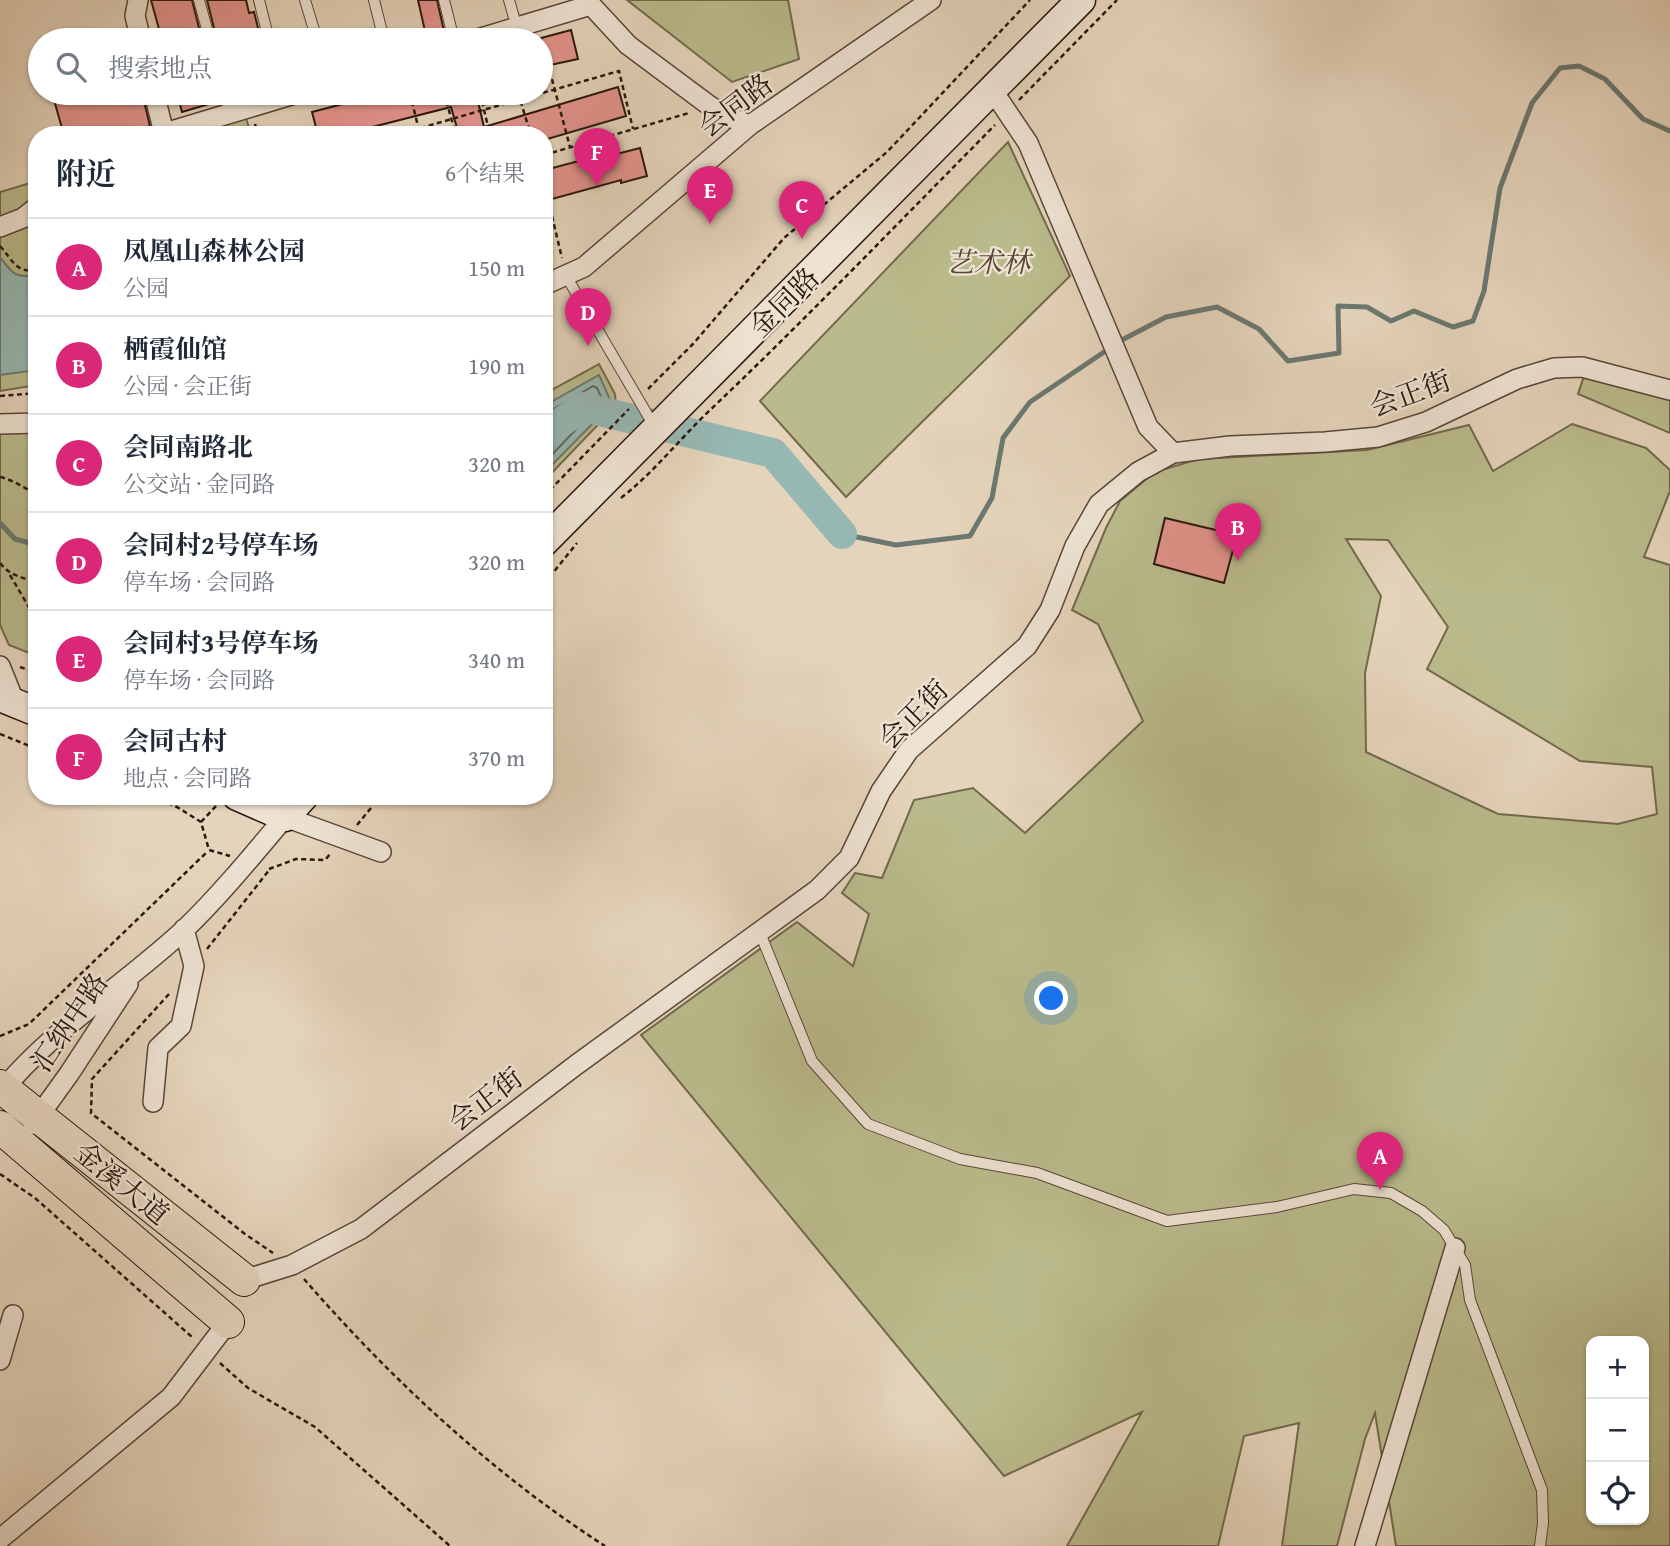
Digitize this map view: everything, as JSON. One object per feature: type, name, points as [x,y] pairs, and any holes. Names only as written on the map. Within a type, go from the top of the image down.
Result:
[{"type":"main road","name":"金溪大道","points":[[1,1089],[244,1280]]},
{"type":"main road","name":"金溪大道","points":[[9,1134],[228,1322]]},
{"type":"main road","points":[[94,1207],[89,1189],[92,1176],[101,1176],[133,1193]]},
{"type":"street","points":[[138,0],[135,16],[138,28]]},
{"type":"street","name":"会同路","points":[[553,282],[567,278],[584,267],[750,125],[931,0]]},
{"type":"street","name":"金同路","points":[[553,534],[694,409],[1000,102],[1081,0]]},
{"type":"street","points":[[514,28],[590,3],[628,45],[710,106],[724,115],[750,125]]},
{"type":"street","points":[[1000,102],[1028,143],[1148,426],[1173,453]]},
{"type":"street","points":[[156,105],[160,126]]},
{"type":"street","points":[[187,126],[254,105]]},
{"type":"street","points":[[0,227],[28,214]]},
{"type":"street","name":"会正街","points":[[244,1280],[292,1265],[361,1229],[576,1065],[817,890],[849,858],[881,791],[909,750],[1027,646],[1050,610],[1075,546],[1099,504],[1138,472],[1173,453],[1230,446],[1378,437],[1426,422],[1517,379],[1554,368],[1583,367],[1670,390]]},
{"type":"street","points":[[0,424],[28,423]]},
{"type":"street","points":[[0,666],[17,704]]},
{"type":"street","points":[[242,805],[285,817],[381,852]]},
{"type":"street","points":[[285,817],[296,805]]},
{"type":"street","name":"汇纳中路","points":[[1,1089],[40,1050],[184,929],[285,817]]},
{"type":"street","points":[[153,1102],[158,1048],[181,1027],[194,966],[184,929]]},
{"type":"street","name":"汇纳中路","points":[[9,1134],[39,1117],[140,966]]},
{"type":"street","points":[[1365,1546],[1455,1248]]},
{"type":"street","points":[[0,1360],[13,1315]]},
{"type":"street","points":[[0,1539],[171,1397],[228,1322]]},
{"type":"lane","points":[[199,0],[207,28]]},
{"type":"lane","points":[[259,0],[266,28]]},
{"type":"lane","points":[[305,0],[313,28]]},
{"type":"lane","points":[[373,0],[381,28]]},
{"type":"lane","points":[[444,0],[451,28]]},
{"type":"lane","points":[[509,0],[517,27]]},
{"type":"lane","points":[[228,105],[230,113]]},
{"type":"lane","points":[[567,278],[638,400],[657,442]]},
{"type":"lane","points":[[760,933],[811,1061],[868,1124],[960,1159],[1037,1174],[1167,1221],[1277,1207],[1354,1189],[1391,1193],[1422,1211],[1444,1230],[1465,1265],[1470,1300],[1542,1490],[1543,1523],[1540,1546]]},
{"type":"path","points":[[650,387],[693,344],[784,238],[887,152],[1030,0]]},
{"type":"path","points":[[618,501],[648,477],[657,442],[694,409],[762,361],[1000,102],[1117,0]]},
{"type":"path","points":[[536,22],[538,28]]},
{"type":"path","points":[[555,89],[619,71],[633,129]]},
{"type":"path","points":[[553,82],[570,147]]},
{"type":"path","points":[[413,105],[418,126]]},
{"type":"path","points":[[447,105],[453,126]]},
{"type":"path","points":[[482,105],[488,126]]},
{"type":"path","points":[[425,126],[500,105]]},
{"type":"path","points":[[522,105],[528,126]]},
{"type":"path","points":[[553,152],[710,106]]},
{"type":"path","points":[[553,219],[567,278]]},
{"type":"path","points":[[0,246],[19,269],[28,272]]},
{"type":"path","points":[[0,396],[28,394]]},
{"type":"path","points":[[553,487],[613,426]]},
{"type":"path","points":[[0,477],[14,480],[28,490]]},
{"type":"path","points":[[553,573],[582,538]]},
{"type":"path","points":[[0,563],[28,606]]},
{"type":"path","points":[[10,575],[28,579]]},
{"type":"path","points":[[0,734],[28,745]]},
{"type":"path","points":[[201,822],[222,805]]},
{"type":"path","points":[[0,1036],[29,1024],[209,850]]},
{"type":"path","points":[[270,869],[194,966],[92,1079],[91,1113],[245,1234],[292,1265],[354,1337],[441,1419],[559,1516],[605,1546]]},
{"type":"path","points":[[0,1174],[35,1198],[248,1388],[315,1427],[450,1546]]},
{"type":"green space","points":[[627,0],[788,0],[799,59],[732,82]]},
{"type":"green space","points":[[246,118],[248,126],[220,126]]},
{"type":"green space","name":"艺术林","points":[[1008,142],[1070,276],[846,497],[760,401]]},
{"type":"green space","points":[[28,184],[28,386],[0,391],[0,192]]},
{"type":"green space","points":[[599,364],[615,394],[616,406],[553,472],[553,389]]},
{"type":"green space","points":[[1584,376],[1670,399],[1670,433],[1578,394]]},
{"type":"green space","points":[[1572,424],[1646,448],[1670,470],[1670,491],[1644,557],[1670,565],[1670,1546],[1396,1546],[1375,1413],[1365,1439],[1337,1546],[1282,1546],[1299,1423],[1244,1436],[1218,1546],[1067,1546],[1142,1412],[1004,1476],[641,1035],[797,922],[853,966],[869,914],[842,893],[855,873],[882,878],[914,800],[973,788],[1025,833],[1143,721],[1098,624],[1072,610],[1120,501],[1155,472],[1199,459],[1367,450],[1469,425],[1493,471]],"holes":[[[1346,539],[1388,540],[1448,627],[1427,669],[1580,761],[1652,767],[1657,814],[1618,824],[1498,814],[1366,752],[1365,673],[1381,596]]]},
{"type":"green space","points":[[0,431],[28,431],[28,652],[9,645],[0,625]]},
{"type":"water","points":[[0,257],[15,274],[28,276],[28,371],[0,375]]},
{"type":"water","points":[[599,375],[612,404],[553,464],[553,401]]},
{"type":"building","points":[[151,0],[192,0],[199,28],[159,28]]},
{"type":"building","points":[[207,0],[246,0],[249,13],[254,12],[258,28],[214,28]]},
{"type":"building","points":[[418,0],[437,0],[443,28],[424,28]]},
{"type":"building","points":[[571,30],[578,59],[553,64],[553,35]]},
{"type":"building","points":[[618,87],[626,116],[553,137],[553,126],[487,126]]},
{"type":"building","points":[[55,105],[145,105],[150,126],[61,126]]},
{"type":"building","points":[[180,105],[206,105],[182,112]]},
{"type":"building","points":[[339,105],[479,105],[484,126],[456,126],[451,107],[376,126],[316,126],[312,112]]},
{"type":"building","points":[[640,148],[647,176],[621,183],[621,180],[553,199],[553,168],[605,154],[605,157]]},
{"type":"building","points":[[1165,518],[1237,535],[1224,583],[1154,564]]},
{"type":"waterway","points":[[1118,342],[1166,317],[1217,307],[1259,329],[1288,361],[1339,353],[1338,306],[1367,307],[1391,321],[1414,311],[1453,327],[1473,321],[1484,291],[1500,188],[1532,103],[1560,68],[1579,66],[1605,79],[1643,119],[1670,131]]},
{"type":"waterway","points":[[842,534],[896,545],[970,536],[992,498],[1003,438],[1030,402],[1110,348]]},
{"type":"waterway","points":[[553,428],[583,407],[773,453],[842,534]]},
{"type":"waterway","points":[[0,523],[15,539],[28,543]]},
{"type":"place","name":"会同古村","points":[[597,186]]},
{"type":"place","name":"会同村3号停车场","points":[[710,224]]},
{"type":"place","name":"会同南路北","points":[[802,239]]},
{"type":"place","name":"会同村2号停车场","points":[[588,346]]},
{"type":"place","name":"栖霞仙馆","points":[[1238,561]]},
{"type":"place","name":"凤凰山森林公园","points":[[1380,1190]]}]
